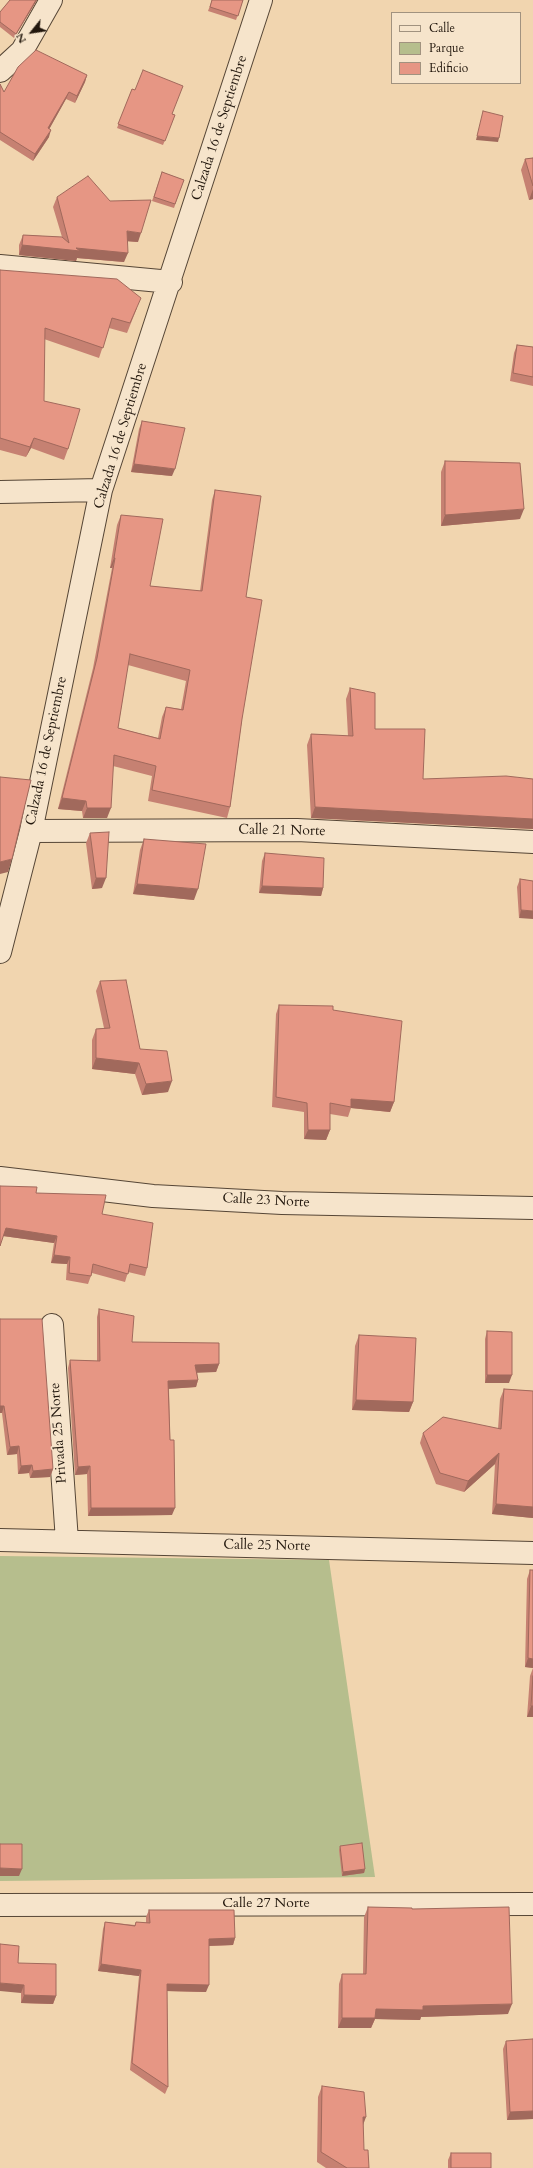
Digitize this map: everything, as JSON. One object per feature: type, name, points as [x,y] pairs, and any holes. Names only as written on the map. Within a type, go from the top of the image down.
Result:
[{"type":"street","points":[[0,72],[22,51],[52,0]]},
{"type":"street","name":"Calzada 16 de Septiembre","points":[[0,952],[7,898],[31,831],[101,490],[171,282],[261,0]]},
{"type":"street","points":[[0,266],[171,282]]},
{"type":"street","points":[[0,492],[101,490]]},
{"type":"street","name":"Calle 21 Norte","points":[[31,831],[297,830],[533,842]]},
{"type":"street","name":"Calle 23 Norte","points":[[0,1178],[153,1196],[282,1203],[533,1208]]},
{"type":"street","name":"Privada 25 Norte","points":[[52,1325],[67,1541]]},
{"type":"street","name":"Calle 25 Norte","points":[[0,1540],[533,1553]]},
{"type":"street","name":"Calle 27 Norte","points":[[0,1905],[533,1904]]},
{"type":"green space","points":[[0,1556],[329,1560],[375,1877],[0,1881]]},
{"type":"building","points":[[10,0],[36,0],[16,34],[0,22],[0,12]]},
{"type":"building","points":[[212,0],[243,0],[238,16],[210,7]]},
{"type":"building","points":[[36,50],[87,75],[77,96],[69,92],[48,128],[51,130],[35,154],[0,132],[0,84],[4,92],[18,67]]},
{"type":"building","points":[[143,70],[183,86],[172,114],[175,115],[165,141],[118,124],[132,89],[135,90]]},
{"type":"building","points":[[483,111],[503,116],[499,138],[477,136]]},
{"type":"building","points":[[533,158],[533,186],[525,159]]},
{"type":"building","points":[[162,172],[184,180],[175,204],[154,197]]},
{"type":"building","points":[[88,176],[110,201],[151,200],[141,233],[127,231],[128,253],[76,248],[80,251],[22,245],[23,235],[62,237],[69,243],[57,197]]},
{"type":"building","points":[[0,270],[117,279],[141,298],[130,323],[112,318],[103,348],[45,328],[44,401],[80,409],[68,449],[34,438],[30,447],[0,438]]},
{"type":"building","points":[[517,345],[533,347],[533,377],[513,373]]},
{"type":"building","points":[[142,421],[185,428],[175,469],[134,464]]},
{"type":"building","points":[[445,461],[520,463],[524,509],[445,515]]},
{"type":"building","points":[[215,490],[261,496],[246,597],[262,600],[242,719],[230,807],[152,790],[156,766],[114,755],[111,808],[87,808],[86,801],[62,798],[97,658],[121,515],[163,519],[150,586],[202,591]],"holes":[[[130,654],[190,670],[183,710],[166,707],[160,739],[118,728]]]},
{"type":"building","points":[[350,688],[375,693],[375,729],[425,729],[423,779],[506,776],[533,779],[533,819],[315,807],[311,734],[353,736]]},
{"type":"building","points":[[0,777],[31,780],[12,859],[0,862]]},
{"type":"building","points":[[109,832],[106,878],[96,878],[90,833]]},
{"type":"building","points":[[144,839],[206,844],[198,889],[137,884]]},
{"type":"building","points":[[265,853],[324,858],[323,888],[262,886]]},
{"type":"building","points":[[520,879],[533,881],[533,911],[521,910]]},
{"type":"building","points":[[126,980],[140,1049],[167,1051],[172,1081],[146,1084],[139,1063],[96,1058],[96,1029],[110,1028],[100,981]]},
{"type":"building","points":[[279,1005],[333,1006],[333,1010],[402,1021],[394,1102],[351,1099],[351,1107],[330,1103],[330,1130],[308,1130],[307,1103],[276,1097]]},
{"type":"building","points":[[0,1186],[37,1187],[36,1193],[106,1195],[102,1214],[153,1223],[147,1268],[130,1264],[128,1274],[93,1264],[91,1276],[69,1273],[70,1257],[54,1255],[57,1236],[6,1228],[0,1246]]},
{"type":"building","points":[[99,1309],[134,1316],[132,1342],[219,1343],[219,1364],[195,1365],[198,1380],[168,1381],[170,1440],[174,1440],[175,1508],[91,1508],[90,1466],[78,1467],[70,1360],[100,1361]]},
{"type":"building","points":[[0,1319],[42,1319],[53,1469],[33,1471],[32,1465],[21,1466],[19,1446],[10,1447],[4,1406],[0,1406]]},
{"type":"building","points":[[487,1331],[512,1332],[512,1375],[487,1375]]},
{"type":"building","points":[[359,1335],[416,1338],[413,1402],[356,1400]]},
{"type":"building","points":[[504,1389],[533,1391],[533,1507],[496,1504],[499,1453],[468,1481],[440,1473],[423,1433],[443,1417],[501,1429]]},
{"type":"building","points":[[530,1570],[533,1570],[533,1659],[528,1658]]},
{"type":"building","points":[[533,1676],[533,1706],[531,1706]]},
{"type":"building","points":[[362,1843],[365,1869],[343,1872],[340,1846]]},
{"type":"building","points":[[0,1844],[22,1844],[22,1869],[0,1868]]},
{"type":"building","points":[[368,1907],[412,1909],[509,1907],[512,2004],[423,2006],[423,2010],[376,2009],[375,2018],[342,2018],[342,1974],[366,1974]]},
{"type":"building","points":[[149,1910],[234,1910],[235,1938],[209,1939],[209,1985],[167,1984],[168,2087],[132,2063],[141,1970],[101,1964],[105,1922],[135,1926],[136,1922],[150,1923]]},
{"type":"building","points":[[0,1944],[19,1946],[18,1963],[56,1964],[56,1996],[24,1995],[24,1985],[0,1983]]},
{"type":"building","points":[[533,2039],[533,2111],[510,2112],[506,2041]]},
{"type":"building","points":[[322,2086],[364,2092],[366,2117],[363,2117],[364,2150],[368,2150],[369,2168],[347,2168],[321,2152]]},
{"type":"building","points":[[451,2153],[491,2153],[491,2168],[451,2168]]}]
